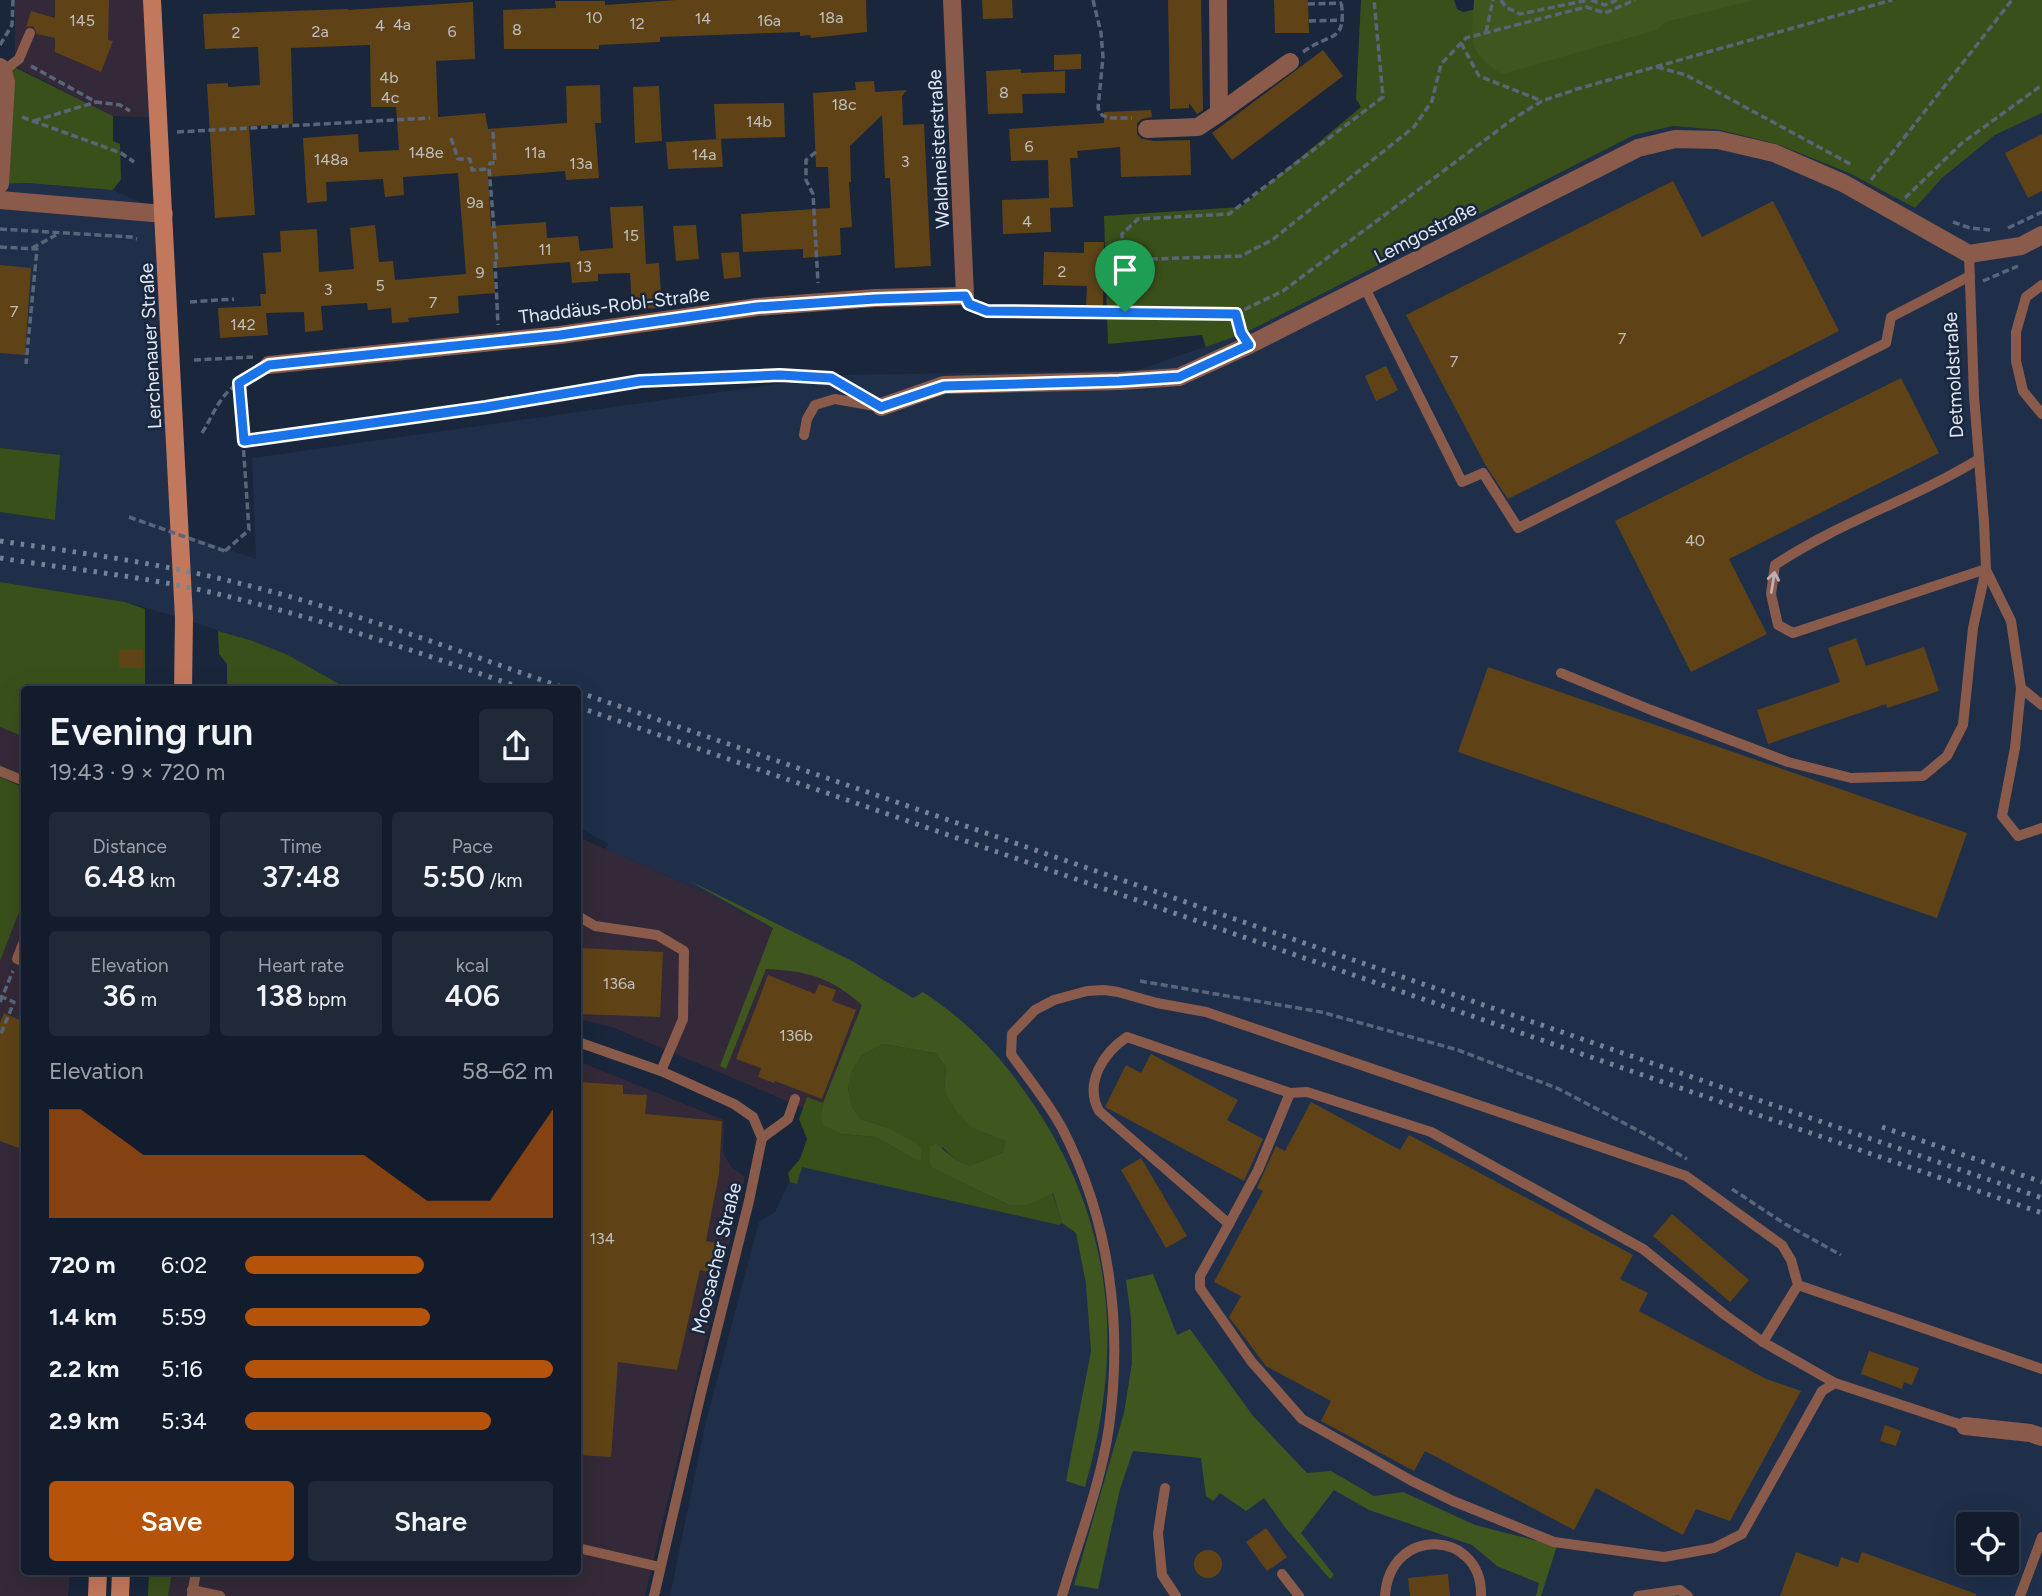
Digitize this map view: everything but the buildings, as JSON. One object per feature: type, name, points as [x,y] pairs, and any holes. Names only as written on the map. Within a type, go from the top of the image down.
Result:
[{"type":"main road","name":"Lerchenauer Straße","points":[[152,0],[183,604],[183,686]]},
{"type":"main road","points":[[97,1596],[99,1575]]},
{"type":"main road","points":[[120,1596],[121,1575]]},
{"type":"street","name":"Waldmeisterstraße","points":[[952,0],[965,296]]},
{"type":"street","points":[[1218,0],[1219,113]]},
{"type":"street","points":[[1147,129],[1198,127],[1290,62]]},
{"type":"street","points":[[0,184],[6,82],[2,69]]},
{"type":"street","name":"Lemgostraße","points":[[881,407],[944,386],[1179,377],[1249,345],[1638,148],[1675,139],[1718,140],[1774,153],[1843,183],[1969,254]]},
{"type":"street","points":[[0,200],[139,214],[164,214]]},
{"type":"street","points":[[1969,254],[2021,246],[2042,235]]},
{"type":"street","name":"Thaddäus-Robl-Straße","points":[[262,361],[560,335],[757,307],[965,296]]},
{"type":"street","points":[[1965,1426],[2030,1433],[2042,1437]]},
{"type":"lane","points":[[2,69],[19,59],[30,33]]},
{"type":"lane","name":"Detmoldstraße","points":[[1969,254],[1973,396],[1986,569]]},
{"type":"lane","points":[[1364,286],[1462,482],[1483,473],[1518,528],[1886,343],[1891,317],[1970,281]]},
{"type":"lane","points":[[2042,285],[2026,297],[2016,332],[2016,362],[2024,391],[2042,414]]},
{"type":"lane","points":[[804,435],[807,419],[815,405],[835,398],[881,407]]},
{"type":"lane","points":[[1979,459],[1951,476],[1799,549],[1775,565],[1771,594],[1778,625],[1793,633],[1986,569]]},
{"type":"lane","points":[[1561,673],[1788,762],[1851,778],[1923,776],[1947,756],[1962,725],[1973,628],[1986,569]]},
{"type":"lane","points":[[1986,569],[2011,621],[2021,688],[2015,748],[2001,816],[2018,836],[2042,828]]},
{"type":"lane","points":[[2021,688],[2042,705]]},
{"type":"lane","points":[[0,771],[21,780]]},
{"type":"lane","points":[[581,918],[595,926],[657,935],[684,951],[683,1019],[662,1071]]},
{"type":"lane","points":[[1062,1596],[1093,1492],[1108,1429],[1115,1350],[1114,1305],[1103,1237],[1087,1185],[1061,1127],[1011,1054],[1010,1042],[1017,1028],[1035,1010],[1049,1002],[1087,991],[1104,990],[1206,1012],[1686,1175],[1782,1245],[1791,1259],[1798,1284],[1763,1342]]},
{"type":"lane","points":[[1228,1224],[1099,1111],[1093,1099],[1092,1086],[1102,1063],[1116,1044],[1127,1037],[1290,1093],[1307,1091],[1431,1132],[1643,1249],[1763,1342],[1835,1383],[1965,1426]]},
{"type":"lane","points":[[581,1043],[662,1071],[734,1104],[753,1116],[762,1138],[788,1119],[796,1099]]},
{"type":"lane","points":[[1290,1093],[1258,1170],[1200,1276],[1200,1288],[1251,1361],[1302,1419],[1412,1481],[1453,1501],[1554,1542],[1664,1557],[1714,1548],[1742,1534],[1822,1391],[1835,1383]]},
{"type":"lane","name":"Moosacher Straße","points":[[654,1596],[762,1138]]},
{"type":"lane","points":[[1798,1284],[2042,1369]]},
{"type":"lane","points":[[1165,1488],[1158,1533],[1162,1575],[1176,1596]]},
{"type":"lane","points":[[2020,1596],[2042,1537]]},
{"type":"lane","points":[[1385,1596],[1386,1581],[1393,1566],[1404,1554],[1419,1546],[1435,1544],[1451,1547],[1465,1556],[1476,1569],[1481,1596]]},
{"type":"lane","points":[[581,1549],[660,1567]]},
{"type":"lane","points":[[1282,1574],[1299,1596]]},
{"type":"lane","points":[[195,1575],[192,1593],[220,1596]]},
{"type":"lane","points":[[1645,1595],[1680,1590],[1688,1596]]},
{"type":"path","points":[[0,45],[12,25],[13,0]]},
{"type":"path","points":[[1093,0],[1103,57],[1098,108],[1102,115],[1109,118],[1146,118],[1147,129]]},
{"type":"path","points":[[1125,312],[1122,234],[1138,219],[1229,214],[1383,97],[1374,0]]},
{"type":"path","points":[[1486,33],[1493,0]]},
{"type":"path","points":[[1501,0],[1506,7],[1520,14],[1590,0],[1605,5],[1617,0]]},
{"type":"path","points":[[1124,291],[1137,281],[1152,259],[1241,256],[1272,240],[1414,127],[1432,101],[1441,64],[1466,38],[1586,7],[1605,13],[1634,0]]},
{"type":"path","points":[[965,296],[969,304],[987,311],[1236,314],[1283,291],[1513,119],[1542,102],[1655,66],[1892,0]]},
{"type":"path","points":[[1884,184],[1873,177],[2012,0]]},
{"type":"path","points":[[1290,62],[1312,45],[1334,37],[1341,30],[1344,20],[1341,1],[1308,4]]},
{"type":"path","points":[[1308,21],[1344,20]]},
{"type":"path","points":[[1461,43],[1479,76],[1542,102]]},
{"type":"path","points":[[19,59],[96,102],[120,105],[130,111]]},
{"type":"path","points":[[1655,66],[1686,75],[1852,165]]},
{"type":"path","points":[[1916,204],[1905,198],[1962,143],[2042,85]]},
{"type":"path","points":[[33,121],[96,102]]},
{"type":"path","points":[[3,110],[121,153],[134,162]]},
{"type":"path","points":[[158,132],[430,118]]},
{"type":"path","points":[[493,132],[495,163],[490,163],[489,169],[497,263],[499,341]]},
{"type":"path","points":[[451,138],[458,159],[470,159],[472,170],[489,169]]},
{"type":"path","points":[[816,152],[806,160],[806,180],[813,194],[819,303]]},
{"type":"path","points":[[1951,222],[1970,228],[2007,229],[2042,212]]},
{"type":"path","points":[[0,229],[137,239]]},
{"type":"path","points":[[30,249],[58,233]]},
{"type":"path","points":[[0,247],[37,249],[26,364]]},
{"type":"path","points":[[1970,281],[2019,266]]},
{"type":"path","points":[[190,302],[234,299]]},
{"type":"path","points":[[1236,314],[1241,333],[1249,345]]},
{"type":"path","points":[[194,360],[262,361]]},
{"type":"path","points":[[202,433],[219,400],[262,361]]},
{"type":"path","points":[[244,441],[486,407],[640,381],[780,375],[831,378],[851,390]]},
{"type":"path","points":[[129,517],[225,551],[249,530],[239,383]]},
{"type":"path","points":[[0,1036],[14,1002],[1,998],[21,960]]},
{"type":"path","points":[[1133,979],[1212,995],[1275,1002],[1321,1012],[1458,1050],[1559,1089],[1690,1161]]},
{"type":"path","points":[[1732,1189],[1785,1224],[1841,1255]]},
{"type":"shaded area","points":[[15,0],[152,0],[156,118],[113,116],[15,66]]},
{"type":"shaded area","points":[[2042,113],[2042,1596],[670,1596],[705,1425],[759,1222],[775,1212],[820,1115],[872,981],[702,891],[605,849],[609,844],[581,829],[581,686],[343,686],[288,655],[182,618],[125,602],[0,582],[0,512],[55,520],[59,455],[0,448],[0,184],[27,183],[113,190],[163,213],[179,532],[256,559],[252,458],[840,375],[1138,370],[1247,332],[1634,135],[1673,126],[1720,130],[1777,144],[1849,173],[1915,208],[1942,178],[1995,135]]},
{"type":"shaded area","points":[[0,727],[21,736],[21,1575],[70,1575],[68,1596],[0,1596]]},
{"type":"shaded area","points":[[581,838],[702,891],[872,981],[820,1115],[612,1027],[581,1020]]},
{"type":"shaded area","points":[[581,1062],[724,1120],[723,1153],[731,1167],[745,1177],[645,1596],[156,1596],[156,1575],[581,1575]]},
{"type":"green space","points":[[1361,0],[1454,0],[1457,9],[1463,12],[1518,0],[2042,0],[2042,113],[1995,135],[1942,178],[1915,208],[1849,173],[1777,144],[1720,130],[1673,126],[1634,135],[1247,332],[1206,347],[1202,335],[1108,344],[1104,216],[1241,207],[1361,107],[1356,99]]},
{"type":"green space","points":[[1474,0],[1755,0],[1665,22],[1656,30],[1502,74],[1476,51],[1472,34]]},
{"type":"green space","points":[[0,60],[113,116],[113,141],[120,144],[121,179],[113,190],[27,183],[0,184]]},
{"type":"green space","points":[[0,448],[60,455],[55,520],[0,512]]},
{"type":"green space","points":[[0,582],[125,602],[145,609],[145,686],[21,686],[21,736],[0,727]]},
{"type":"green space","points":[[218,631],[288,655],[343,686],[227,686],[227,664],[219,654]]},
{"type":"green space","points":[[0,777],[21,787],[21,907],[0,961]]},
{"type":"green space","points":[[688,880],[854,962],[913,998],[923,992],[985,1043],[1034,1105],[1061,1150],[1082,1196],[1096,1243],[1104,1290],[1107,1337],[1105,1386],[1085,1487],[1066,1481],[1091,1351],[1086,1284],[1076,1233],[1062,1223],[1053,1193],[1028,1205],[1009,1205],[932,1168],[930,1146],[936,1144],[956,1160],[970,1166],[1003,1152],[1006,1141],[972,1128],[955,1109],[944,1090],[946,1067],[935,1053],[883,1044],[861,1056],[851,1072],[848,1089],[852,1107],[861,1119],[889,1128],[921,1147],[921,1160],[914,1159],[876,1137],[842,1134],[823,1125],[823,1103],[862,1005],[818,977],[766,969],[726,1069],[720,1066],[773,928]]},
{"type":"green space","points":[[883,1044],[935,1053],[946,1067],[944,1090],[972,1128],[1007,1141],[1003,1152],[970,1166],[956,1160],[942,1147],[932,1168],[1009,1205],[1028,1205],[1052,1192],[1062,1223],[1059,1225],[802,1167],[797,1184],[790,1182],[788,1173],[800,1159],[807,1139],[799,1119],[807,1097],[823,1103],[821,1114],[842,1134],[876,1137],[914,1159],[889,1128],[861,1119],[852,1107],[848,1089],[850,1072],[861,1056]]},
{"type":"green space","points":[[1153,1274],[1177,1335],[1190,1329],[1253,1416],[1307,1473],[1331,1471],[1374,1496],[1403,1492],[1475,1525],[1557,1546],[1541,1596],[1536,1596],[1539,1583],[1497,1566],[1472,1545],[1369,1510],[1334,1490],[1301,1533],[1334,1575],[1330,1579],[1287,1530],[1264,1498],[1246,1511],[1220,1493],[1213,1501],[1206,1496],[1201,1458],[1133,1451],[1120,1489],[1098,1589],[1074,1585],[1124,1413],[1132,1363],[1131,1318],[1126,1280]]},
{"type":"green space","points":[[149,1575],[172,1575],[168,1596],[148,1596]]},
{"type":"railway","points":[[0,541],[170,568],[270,591],[399,630],[559,686]]},
{"type":"railway","points":[[0,558],[198,589],[340,628],[516,686]]},
{"type":"railway","points":[[581,693],[2042,1198]]},
{"type":"railway","points":[[581,708],[2042,1213]]},
{"type":"railway","points":[[1882,1127],[2042,1182]]},
{"type":"route","points":[[965,296],[969,304],[987,311],[1125,312],[1236,314],[1241,333],[1249,345],[1179,377],[944,386],[881,407],[831,378],[780,375],[640,381],[486,407],[244,441],[239,383],[269,365],[560,335],[757,307],[875,299],[965,296]]}]
